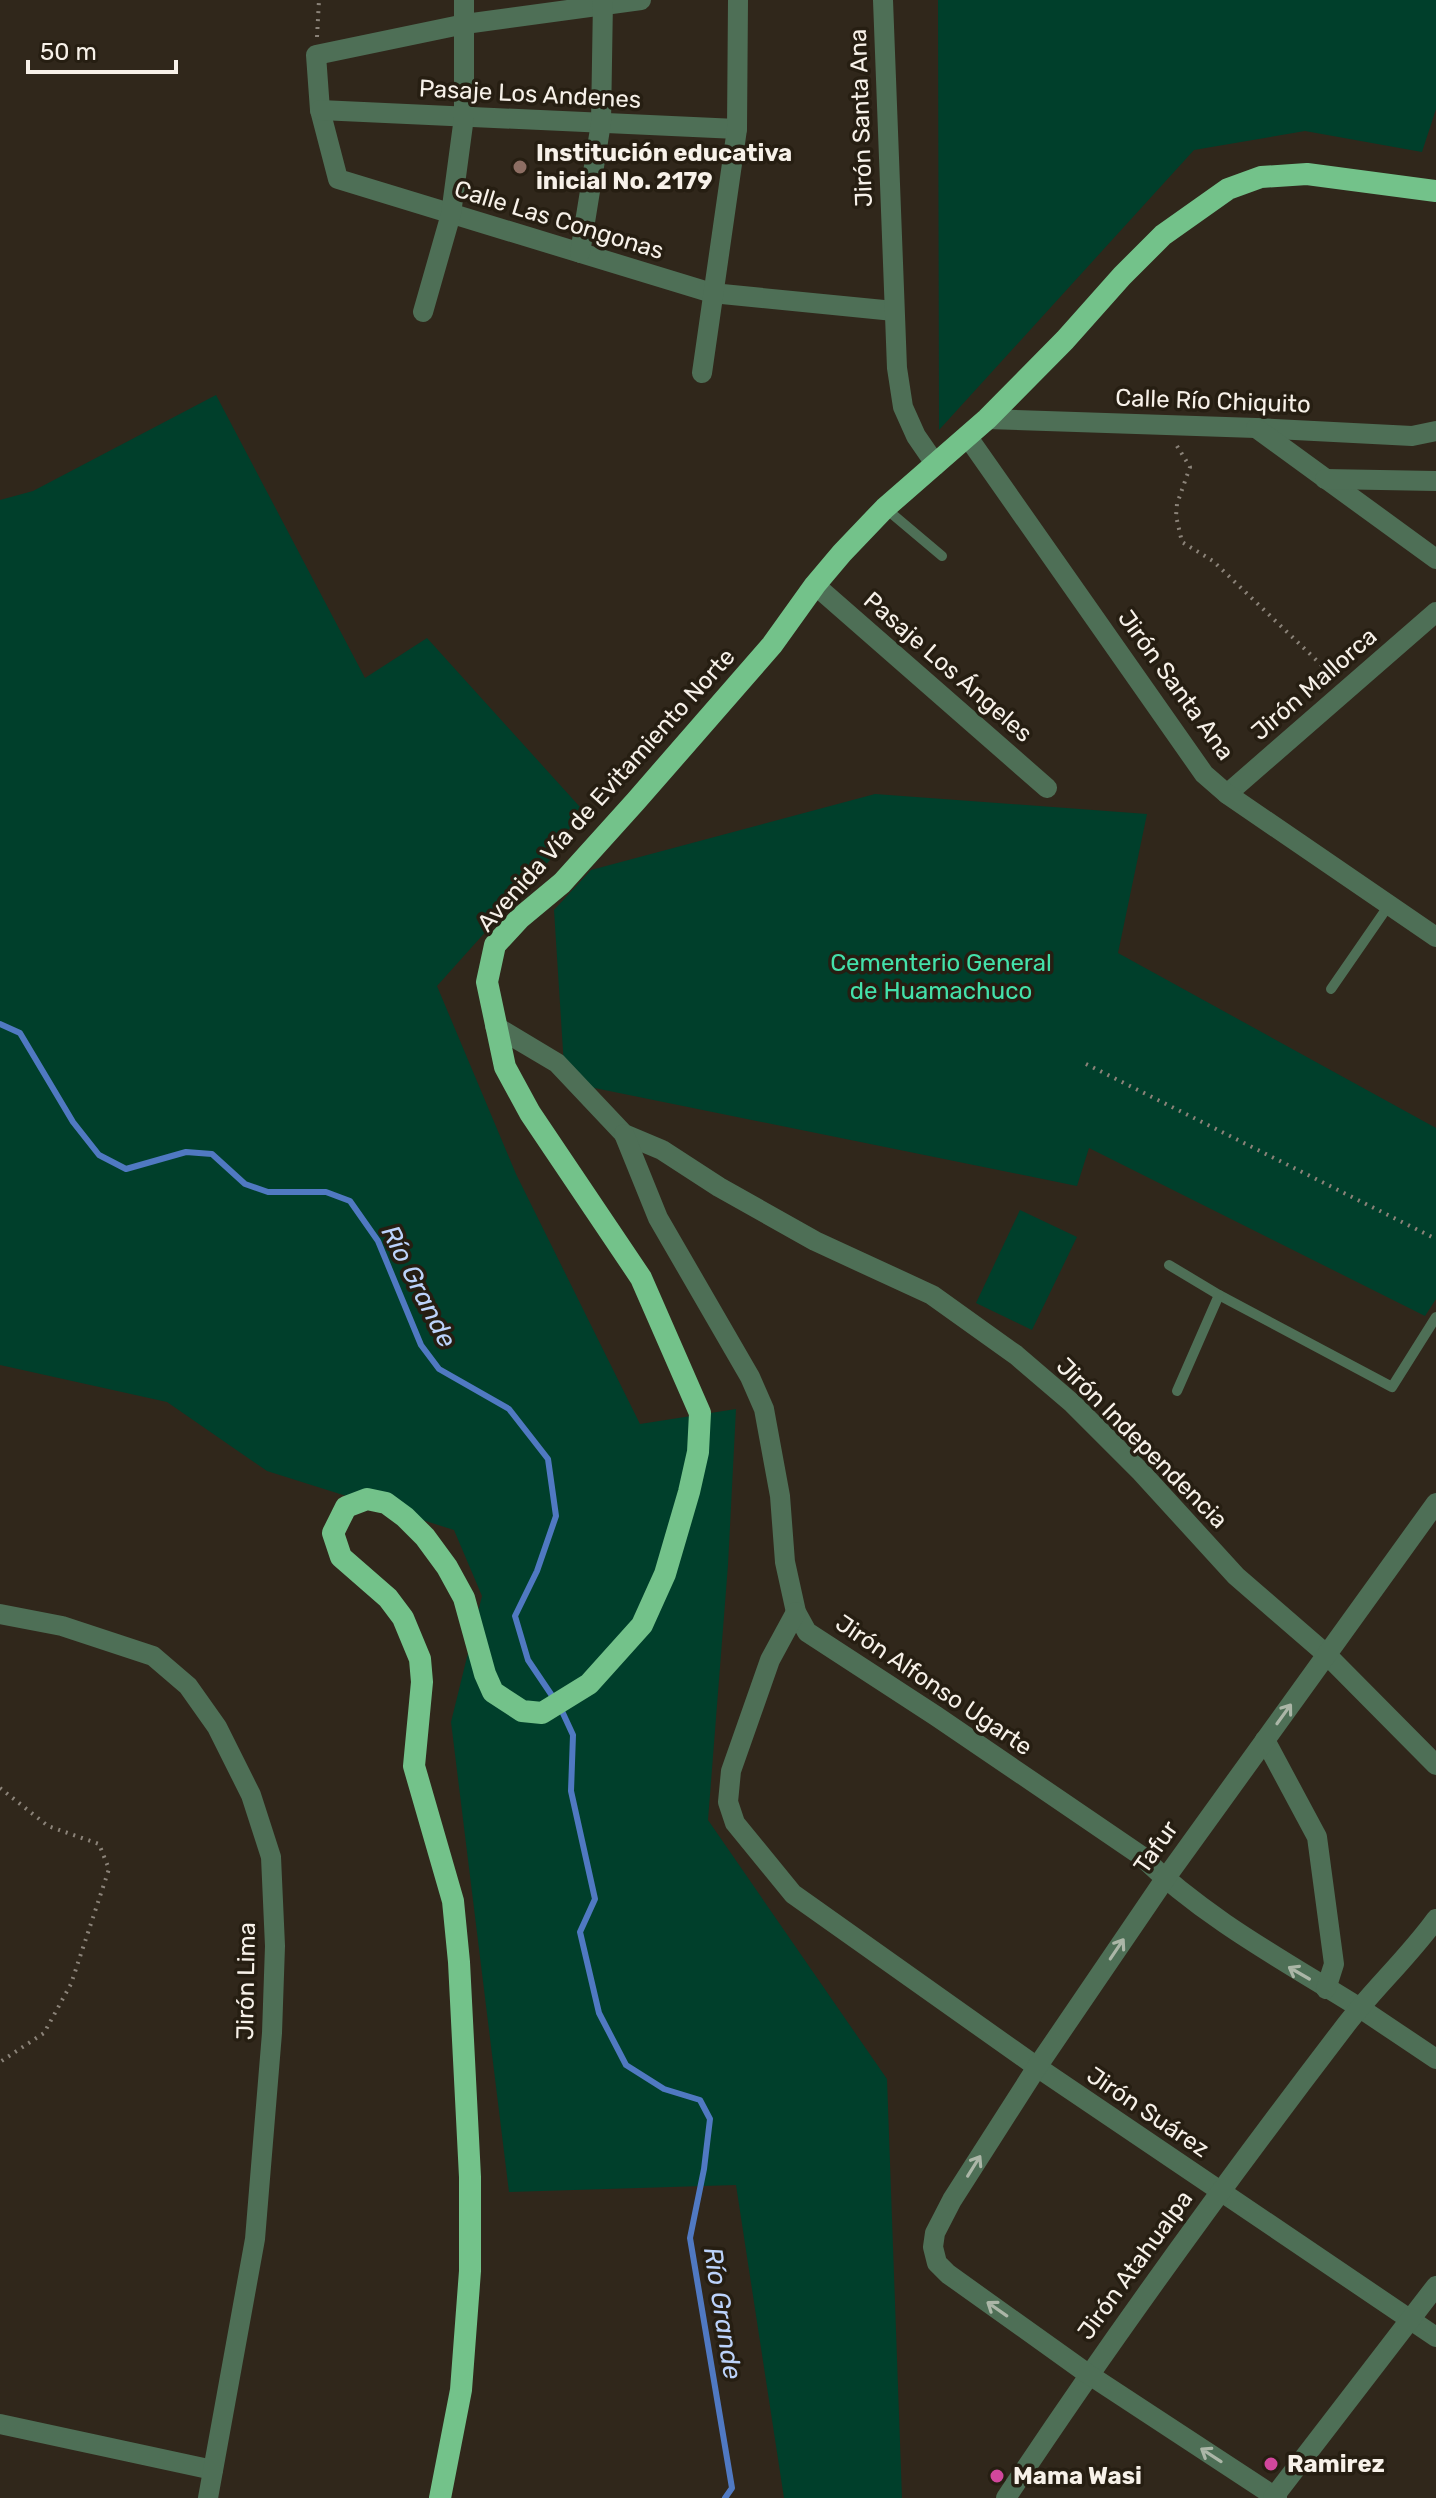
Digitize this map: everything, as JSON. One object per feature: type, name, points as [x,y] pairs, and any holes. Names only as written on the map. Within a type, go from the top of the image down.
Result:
[{"type":"highway","name":"Avenida Vía de Evitamiento Norte","points":[[440,2498],[461,2390],[470,2271],[470,2177],[453,1901],[414,1766],[422,1682],[420,1659],[403,1618],[388,1598],[341,1557],[333,1533],[346,1507],[367,1499],[386,1503],[405,1517],[425,1537],[447,1567],[464,1598],[493,1692],[522,1711],[542,1713],[589,1684],[642,1625],[665,1574],[698,1452],[700,1413],[641,1278],[530,1113],[505,1067],[487,982],[495,945],[520,918],[562,883],[676,756],[772,645],[815,585],[885,508],[987,419],[1163,235],[1228,189],[1261,177],[1307,174],[1436,191]]},
{"type":"street","points":[[423,312],[451,214],[464,117],[464,0]]},
{"type":"street","points":[[316,55],[465,24],[603,2],[641,0]]},
{"type":"street","points":[[702,373],[737,129],[738,0]]},
{"type":"street","name":"Jirón Santa Ana","points":[[883,0],[897,368],[903,407],[916,436],[936,465]]},
{"type":"street","points":[[580,253],[601,123],[603,2]]},
{"type":"street","name":"Calle Las Congonas","points":[[316,55],[320,110],[338,179],[712,293],[894,311]]},
{"type":"street","name":"Pasaje Los Andenes","points":[[320,110],[737,129]]},
{"type":"street","name":"Calle Río Chiquito","points":[[987,419],[1412,436],[1436,431]]},
{"type":"street","points":[[1256,428],[1436,559]]},
{"type":"street","name":"Jirón Santa Ana","points":[[967,436],[1204,774],[1227,794],[1436,937]]},
{"type":"street","points":[[1325,479],[1436,481]]},
{"type":"street","name":"Pasaje Los Ángeles","points":[[815,585],[1047,788]]},
{"type":"street","name":"Jirón Mallorca","points":[[1227,794],[1436,612]]},
{"type":"street","name":"Jirón Independencia","points":[[495,1026],[557,1063],[624,1134],[662,1150],[719,1187],[815,1241],[932,1295],[984,1331],[1072,1403],[1141,1472],[1236,1576],[1326,1654],[1436,1765]]},
{"type":"street","name":"Jirón Alfonso Ugarte","points":[[624,1134],[658,1218],[750,1377],[764,1409],[780,1496],[785,1562],[796,1612],[807,1632],[1140,1855],[1165,1879],[1277,1960],[1359,2008],[1436,2059]]},
{"type":"street","name":"Tafur","points":[[1088,2374],[948,2274],[937,2263],[933,2247],[935,2233],[952,2200],[1037,2067],[1165,1879],[1436,1503]]},
{"type":"street","name":"Jirón Suárez","points":[[796,1612],[770,1660],[731,1771],[728,1802],[735,1823],[793,1894],[1037,2067],[1436,2337]]},
{"type":"street","name":"Jirón Lima","points":[[0,1614],[62,1626],[153,1656],[188,1686],[217,1727],[251,1795],[271,1857],[275,1946],[262,2172],[255,2239],[208,2498]]},
{"type":"street","points":[[1265,1740],[1317,1837],[1334,1964],[1326,1989]]},
{"type":"street","name":"Jirón Atahualpa","points":[[1006,2498],[1088,2374],[1219,2191],[1359,2008],[1413,1951],[1436,1919]]},
{"type":"street","points":[[1088,2374],[1275,2498],[1436,2286]]},
{"type":"street","points":[[1,2431],[213,2470]]},
{"type":"lane","points":[[885,508],[942,556]]},
{"type":"lane","points":[[1331,989],[1389,905]]},
{"type":"lane","points":[[1169,1265],[1392,1387],[1436,1317]]},
{"type":"lane","points":[[1177,1391],[1219,1295]]},
{"type":"path","points":[[316,55],[319,0]]},
{"type":"path","points":[[1160,425],[1190,467],[1177,504],[1182,542],[1213,561],[1347,690]]},
{"type":"path","points":[[1086,1064],[1436,1239]]},
{"type":"path","points":[[0,1788],[48,1826],[99,1844],[109,1869],[71,1984],[44,2033],[0,2062]]},
{"type":"green space","points":[[938,0],[1436,0],[1436,109],[1422,152],[1305,131],[1194,150],[939,430]]},
{"type":"green space","points":[[216,395],[365,678],[427,638],[580,807],[559,850],[437,986],[516,1174],[640,1424],[736,1409],[728,1565],[708,1820],[887,2079],[902,2498],[784,2498],[736,2185],[509,2192],[451,1722],[482,1596],[454,1530],[267,1471],[167,1402],[0,1365],[0,500],[33,491]]},
{"type":"green space","name":"Cementerio General de Huamachuco","points":[[875,794],[1147,814],[1118,953],[1436,1128],[1436,1299],[1425,1316],[1089,1148],[1077,1186],[565,1082],[554,910],[591,870]]},
{"type":"green space","points":[[1020,1210],[1077,1237],[1032,1330],[976,1303]]},
{"type":"waterway","name":"Río Grande","points":[[0,1024],[20,1033],[73,1122],[99,1155],[126,1169],[186,1152],[212,1154],[245,1184],[268,1192],[326,1192],[350,1201],[378,1241],[421,1345],[439,1369],[509,1409],[548,1459],[556,1516],[537,1571],[515,1616],[528,1660],[561,1709],[573,1735],[571,1791],[595,1899],[580,1932],[599,2013],[626,2065],[664,2089],[700,2100],[710,2119],[690,2238],[732,2488],[725,2498]]},
{"type":"place","name":"Institución educativa inicial No. 2179","points":[[520,167]]},
{"type":"place","name":"Ramirez","points":[[1271,2464]]},
{"type":"place","name":"Mama Wasi","points":[[997,2476]]}]
